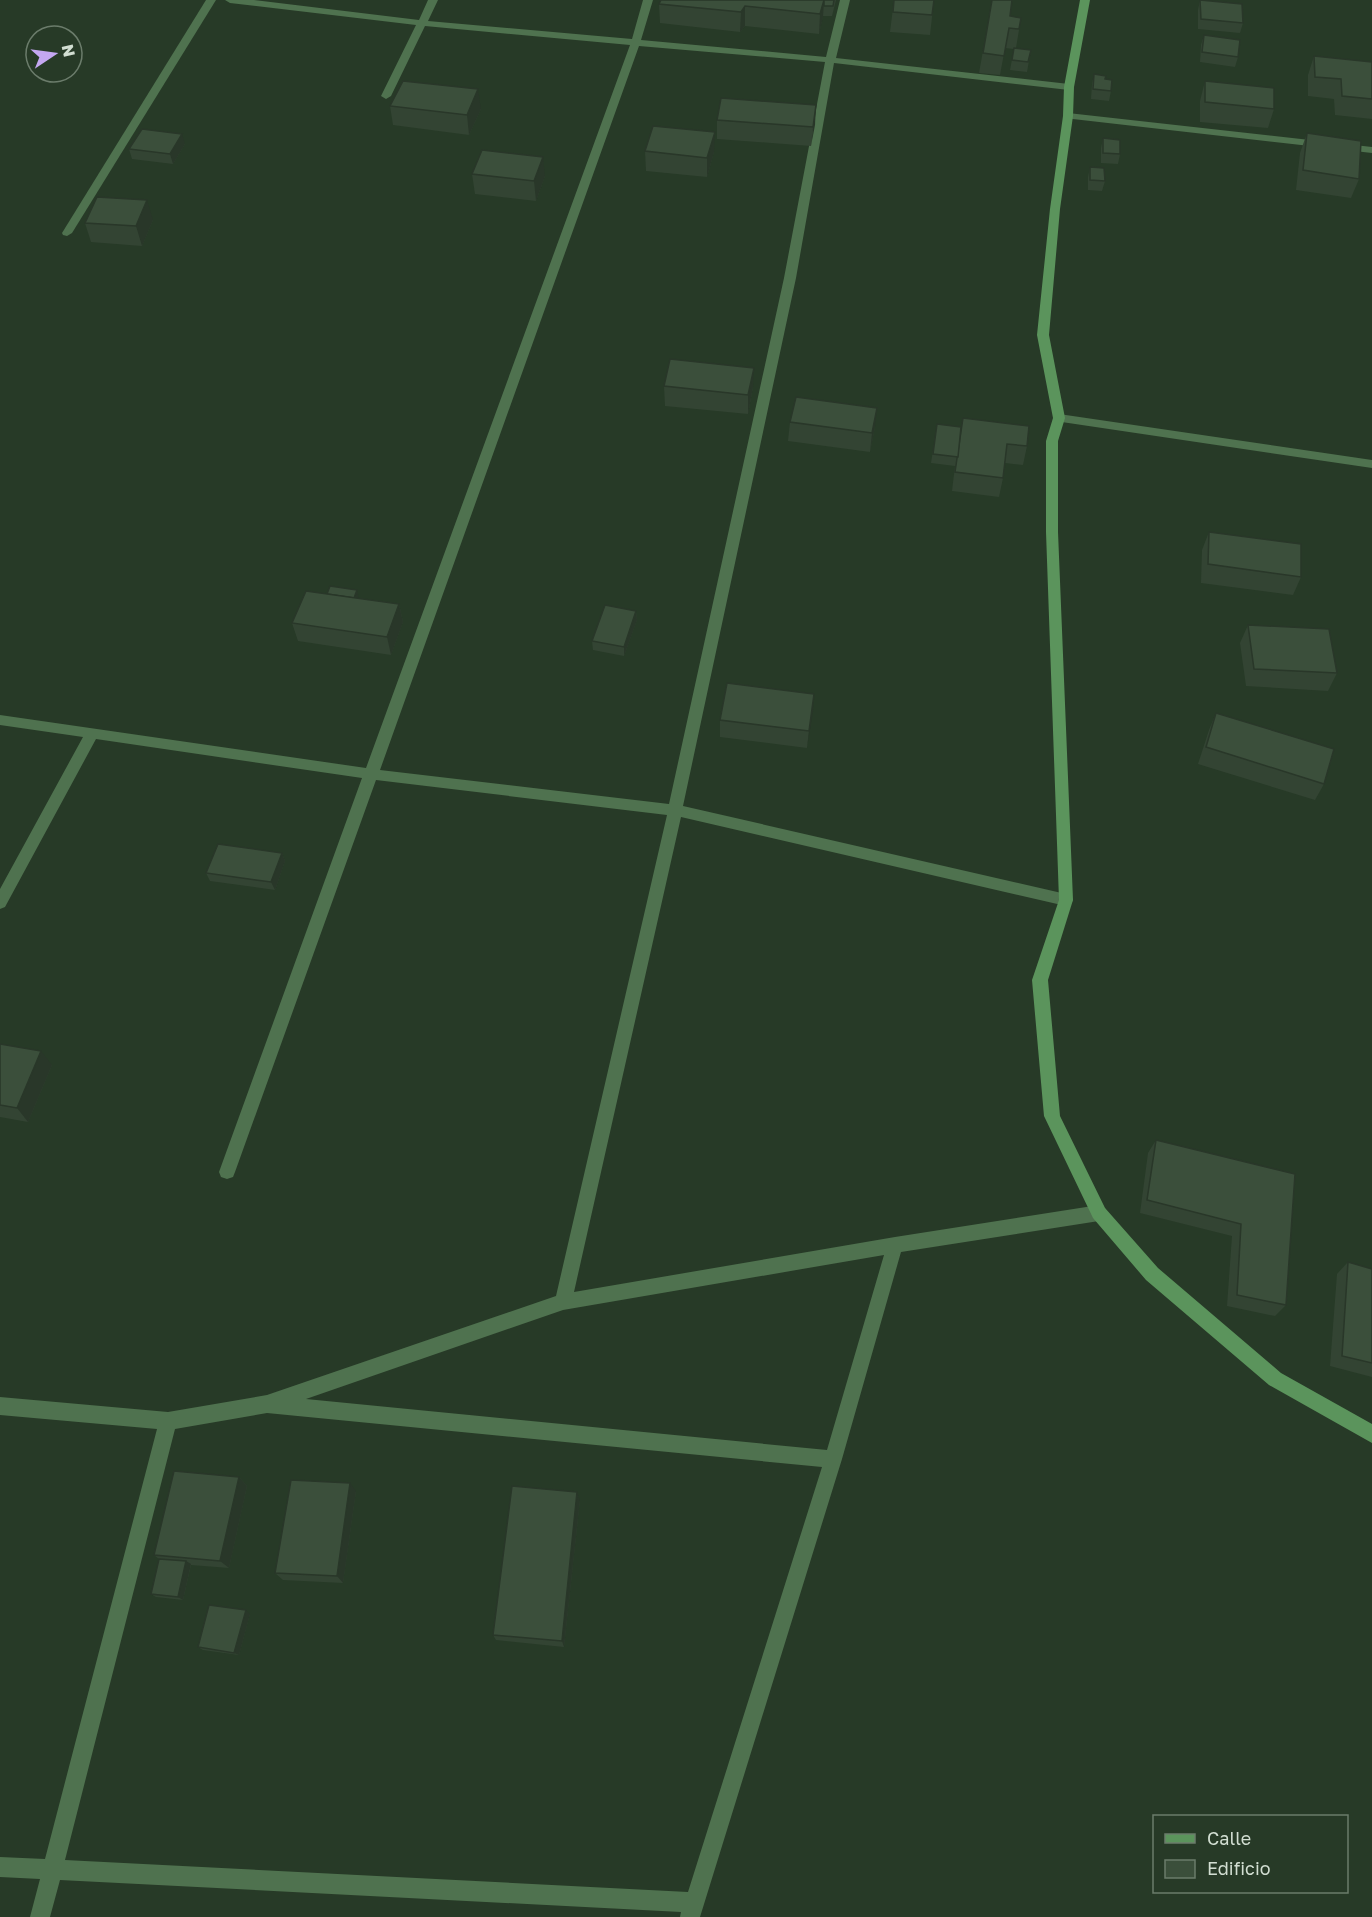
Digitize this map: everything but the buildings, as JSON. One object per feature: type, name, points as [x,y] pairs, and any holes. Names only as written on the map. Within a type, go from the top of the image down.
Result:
[{"type":"street","points":[[67,233],[211,0]]},
{"type":"street","points":[[230,0],[423,23],[830,60],[1069,87]]},
{"type":"street","points":[[386,96],[433,0]]},
{"type":"street","points":[[226,1172],[636,41],[648,0]]},
{"type":"street","points":[[563,1302],[675,810],[790,278],[830,60],[845,0]]},
{"type":"street","points":[[1085,0],[1069,87],[1068,116],[1055,209],[1042,335],[1059,418],[1052,441],[1052,532],[1066,900],[1040,980],[1052,1116],[1099,1213],[1152,1274],[1275,1379],[1372,1434]]},
{"type":"street","points":[[1068,116],[1372,150]]},
{"type":"street","points":[[1059,418],[1372,464]]},
{"type":"street","points":[[0,720],[370,774],[675,810],[1066,900]]},
{"type":"street","points":[[0,903],[91,735]]},
{"type":"street","points":[[0,1406],[168,1421],[267,1404],[563,1302],[1099,1213]]},
{"type":"street","points":[[0,1867],[693,1910],[833,1459],[896,1245]]},
{"type":"street","points":[[267,1404],[833,1459]]},
{"type":"street","points":[[40,1917],[168,1421]]}]
